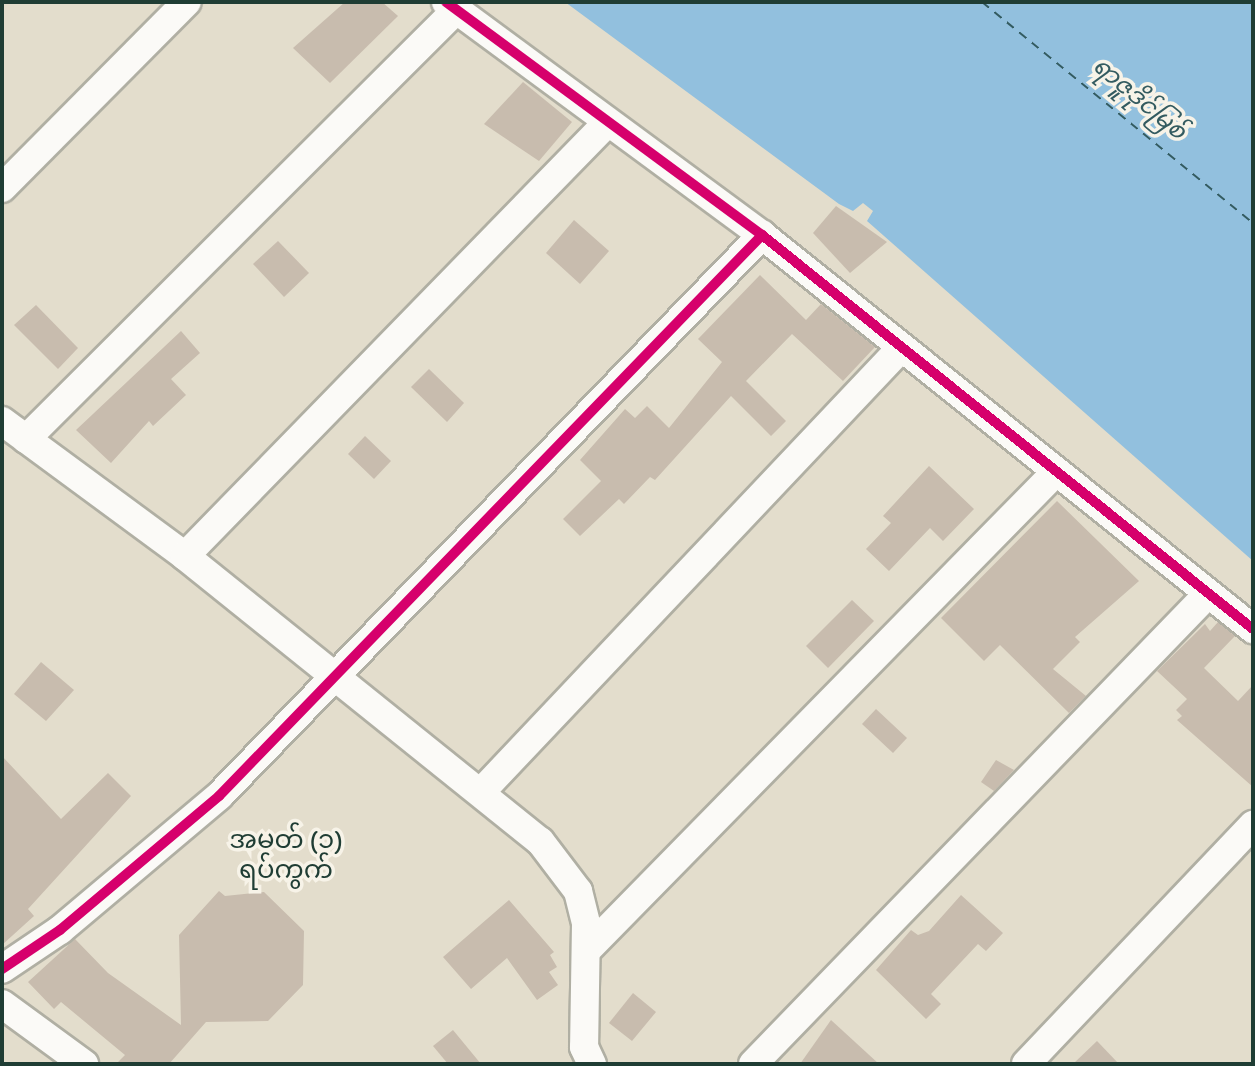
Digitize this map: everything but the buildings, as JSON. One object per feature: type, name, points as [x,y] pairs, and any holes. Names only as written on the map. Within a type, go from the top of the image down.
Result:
[{"type":"street","points":[[2,188],[187,2]]},
{"type":"street","points":[[26,439],[451,6],[605,125],[762,235],[1054,475],[1253,629]]},
{"type":"street","points":[[185,556],[605,125]]},
{"type":"street","points":[[2,969],[60,930],[219,796],[762,235]]},
{"type":"street","points":[[481,792],[901,348]]},
{"type":"street","points":[[2,421],[185,556],[337,675],[540,841],[578,891],[587,950],[584,1047],[592,1064]]},
{"type":"street","points":[[587,950],[1054,475]]},
{"type":"street","points":[[753,1064],[1208,594]]},
{"type":"street","points":[[1026,1064],[1253,825]]},
{"type":"street","points":[[2,1004],[83,1064]]},
{"type":"water","name":"ရာဇူဒိုင်မြစ်","points":[[565,2],[1253,2],[1253,561],[867,221],[873,211],[863,203],[853,211],[839,204]]},
{"type":"ferry route","points":[[982,2],[1253,223]]},
{"type":"cycle path","points":[[446,2],[762,235],[1253,629]]},
{"type":"cycle path","points":[[2,969],[60,930],[219,796],[762,235]]},
{"type":"district","name":"အမှတ် (၁) ရပ်ကွက်","points":[[286,855]]}]
